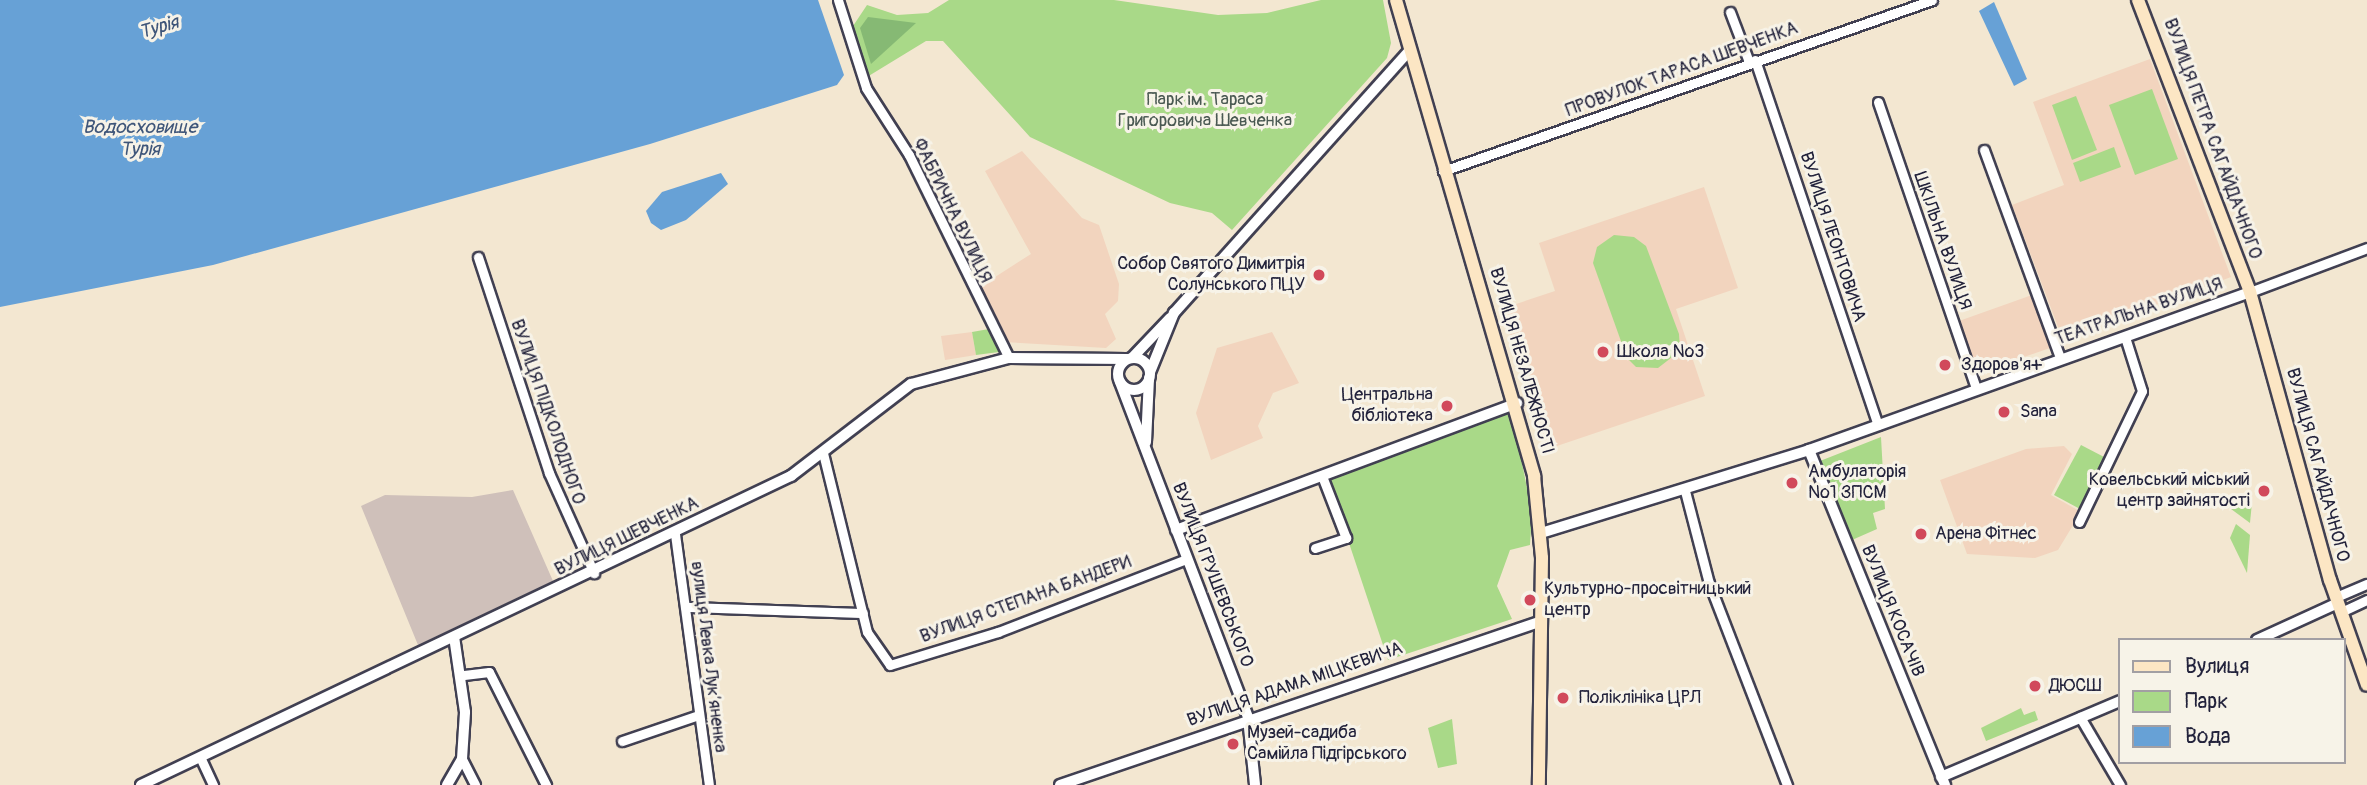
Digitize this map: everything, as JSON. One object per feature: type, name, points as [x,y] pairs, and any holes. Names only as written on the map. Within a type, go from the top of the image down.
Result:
[{"type":"main road","name":"ВУЛИЦЯ НЕЗАЛЕЖНОСТІ","points":[[1396,0],[1443,171],[1517,403],[1541,533],[1539,785]]},
{"type":"main road","name":"ВУЛИЦЯ ПЕТРА САГАЙДАЧНОГО","points":[[2138,0],[2250,292]]},
{"type":"main road","name":"ВУЛИЦЯ САГАЙДАЧНОГО","points":[[2250,292],[2338,604],[2367,685]]},
{"type":"street","name":"ФАБРИЧНА ВУЛИЦЯ","points":[[838,0],[866,88],[909,155],[1009,358]]},
{"type":"street","name":"ПРОВУЛОК ТАРАСА ШЕВЧЕНКА","points":[[1443,171],[1932,0]]},
{"type":"street","name":"ВУЛИЦЯ ЛЕОНТОВИЧА","points":[[1730,12],[1752,61],[1878,425]]},
{"type":"street","points":[[1146,448],[1119,379],[1130,358],[1174,313],[1408,51]]},
{"type":"street","name":"ШКІЛЬНА ВУЛИЦЯ","points":[[1878,102],[1976,390]]},
{"type":"street","points":[[1984,150],[2060,358]]},
{"type":"street","name":"ТЕАТРАЛЬНА ВУЛИЦЯ","points":[[1541,533],[1685,491],[1808,450],[2367,248]]},
{"type":"street","name":"ВУЛИЦЯ ПІДКОЛОДНОГО","points":[[478,257],[549,473],[594,573]]},
{"type":"street","points":[[2230,299],[2256,313]]},
{"type":"street","name":"ВУЛИЦЯ ГРУШЕВСЬКОГО","points":[[1174,313],[1150,375],[1146,448],[1248,718],[1255,785]]},
{"type":"street","points":[[2079,522],[2142,391],[2125,337]]},
{"type":"street","name":"ВУЛИЦЯ ШЕВЧЕНКА","points":[[141,785],[675,534],[823,453],[911,384],[1009,358],[1130,358]]},
{"type":"street","points":[[1097,360],[1119,379],[1139,389],[1150,375],[1130,358]]},
{"type":"street","points":[[1176,530],[1517,403]]},
{"type":"street","name":"ВУЛИЦЯ КОСАЧІВ","points":[[1808,450],[1943,781]]},
{"type":"street","name":"ВУЛИЦЯ СТЕПАНА БАНДЕРИ","points":[[823,453],[863,613],[890,665],[998,632],[1186,559]]},
{"type":"street","points":[[1315,548],[1346,538],[1322,476]]},
{"type":"street","points":[[1685,491],[1709,583],[1787,785]]},
{"type":"street","name":"вулиця Левка Лукʼяненка","points":[[675,534],[709,785]]},
{"type":"street","points":[[2262,638],[2338,604],[2367,584]]},
{"type":"street","points":[[2338,604],[2367,600]]},
{"type":"street","points":[[687,607],[863,613]]},
{"type":"street","name":"ВУЛИЦЯ АДАМА МІЦКЕВИЧА","points":[[1060,785],[1248,718],[1542,621]]},
{"type":"street","points":[[454,638],[464,675],[462,759],[475,785]]},
{"type":"street","points":[[464,675],[489,672],[546,785]]},
{"type":"street","points":[[1943,781],[2118,702]]},
{"type":"street","points":[[622,741],[699,715]]},
{"type":"street","points":[[2080,717],[2120,785]]},
{"type":"street","points":[[201,759],[213,785]]},
{"type":"street","points":[[447,785],[462,759]]},
{"type":"shaded area","points":[[2150,59],[2231,277],[2063,340],[2012,205],[2064,185],[2033,102]]},
{"type":"shaded area","points":[[1022,151],[1082,218],[1099,225],[1119,284],[1118,301],[1105,314],[1116,339],[1106,348],[1004,342],[978,288],[1031,254],[985,171]]},
{"type":"shaded area","name":"Школа №3","points":[[1704,187],[1738,288],[1676,309],[1705,396],[1548,449],[1501,309],[1555,291],[1539,243]]},
{"type":"shaded area","points":[[2032,295],[2050,348],[1975,374],[1959,321]]},
{"type":"shaded area","points":[[972,332],[976,355],[945,360],[941,336]]},
{"type":"shaded area","points":[[1272,332],[1299,383],[1273,393],[1258,426],[1263,438],[1211,460],[1196,413],[1217,348]]},
{"type":"shaded area","points":[[2064,446],[2072,454],[2051,495],[2081,512],[2058,550],[2035,558],[1967,554],[1940,480],[2026,449]]},
{"type":"shaded area","points":[[513,490],[553,581],[418,645],[361,506],[385,495],[472,497]]},
{"type":"green space","name":"Парк ім. Тараса Григоровича Шевченка","points":[[949,0],[1114,0],[1218,15],[1267,13],[1321,0],[1383,0],[1391,43],[1387,58],[1232,230],[1212,213],[1170,203],[1030,137],[943,41],[926,41],[867,77],[853,26],[867,5],[897,15],[928,13]]},
{"type":"green space","points":[[868,17],[916,23],[871,64],[860,28]]},
{"type":"green space","points":[[2152,89],[2178,159],[2135,175],[2109,105]]},
{"type":"green space","points":[[2076,96],[2097,150],[2072,160],[2052,105]]},
{"type":"green space","points":[[2114,147],[2121,167],[2080,182],[2073,163]]},
{"type":"green space","points":[[1614,235],[1634,237],[1646,246],[1679,334],[1680,351],[1658,368],[1636,367],[1627,358],[1593,263],[1597,247]]},
{"type":"green space","points":[[989,329],[999,352],[976,355],[972,332]]},
{"type":"green space","points":[[1511,410],[1532,512],[1530,545],[1510,550],[1497,586],[1512,619],[1388,660],[1328,480]]},
{"type":"green space","points":[[1881,437],[1885,509],[1873,513],[1877,529],[1852,540],[1820,461]]},
{"type":"green space","points":[[2081,445],[2106,458],[2080,509],[2054,495]]},
{"type":"green space","points":[[2228,500],[2252,502],[2250,523],[2227,506]]},
{"type":"green space","points":[[2236,524],[2250,535],[2247,573],[2230,538]]},
{"type":"green space","points":[[2021,708],[2024,715],[2035,711],[2038,720],[1986,741],[1981,728]]},
{"type":"green space","points":[[1452,719],[1457,764],[1438,768],[1428,728]]},
{"type":"water","name":"Водосховище Турія","points":[[0,0],[818,0],[844,75],[837,85],[650,144],[213,265],[0,307]]},
{"type":"water","points":[[1994,2],[2027,79],[2014,86],[1979,11]]},
{"type":"water","points":[[721,173],[728,184],[686,220],[661,230],[651,223],[646,211],[662,192]]},
{"type":"place","name":"Собор Святого Димитрія Солунського ПЦУ","points":[[1319,275]]},
{"type":"place","name":"Школа №3","points":[[1603,352]]},
{"type":"place","name":"Здоров'я+","points":[[1945,365]]},
{"type":"place","name":"Центральна бібліотека","points":[[1447,406]]},
{"type":"place","name":"Sana","points":[[2004,412]]},
{"type":"place","name":"Амбулаторія №1 ЗПСМ","points":[[1792,483]]},
{"type":"place","name":"Ковельський міський центр зайнятості","points":[[2264,491]]},
{"type":"place","name":"Арена Фітнес","points":[[1921,534]]},
{"type":"place","name":"Культурно-просвітницький центр","points":[[1530,600]]},
{"type":"place","name":"ДЮСШ","points":[[2035,686]]},
{"type":"place","name":"Поліклініка ЦРЛ","points":[[1563,698]]},
{"type":"place","name":"Музей-садиба Самійла Підгірського","points":[[1233,744]]},
{"type":"water label","name":"Турія","points":[[159,28]]}]
